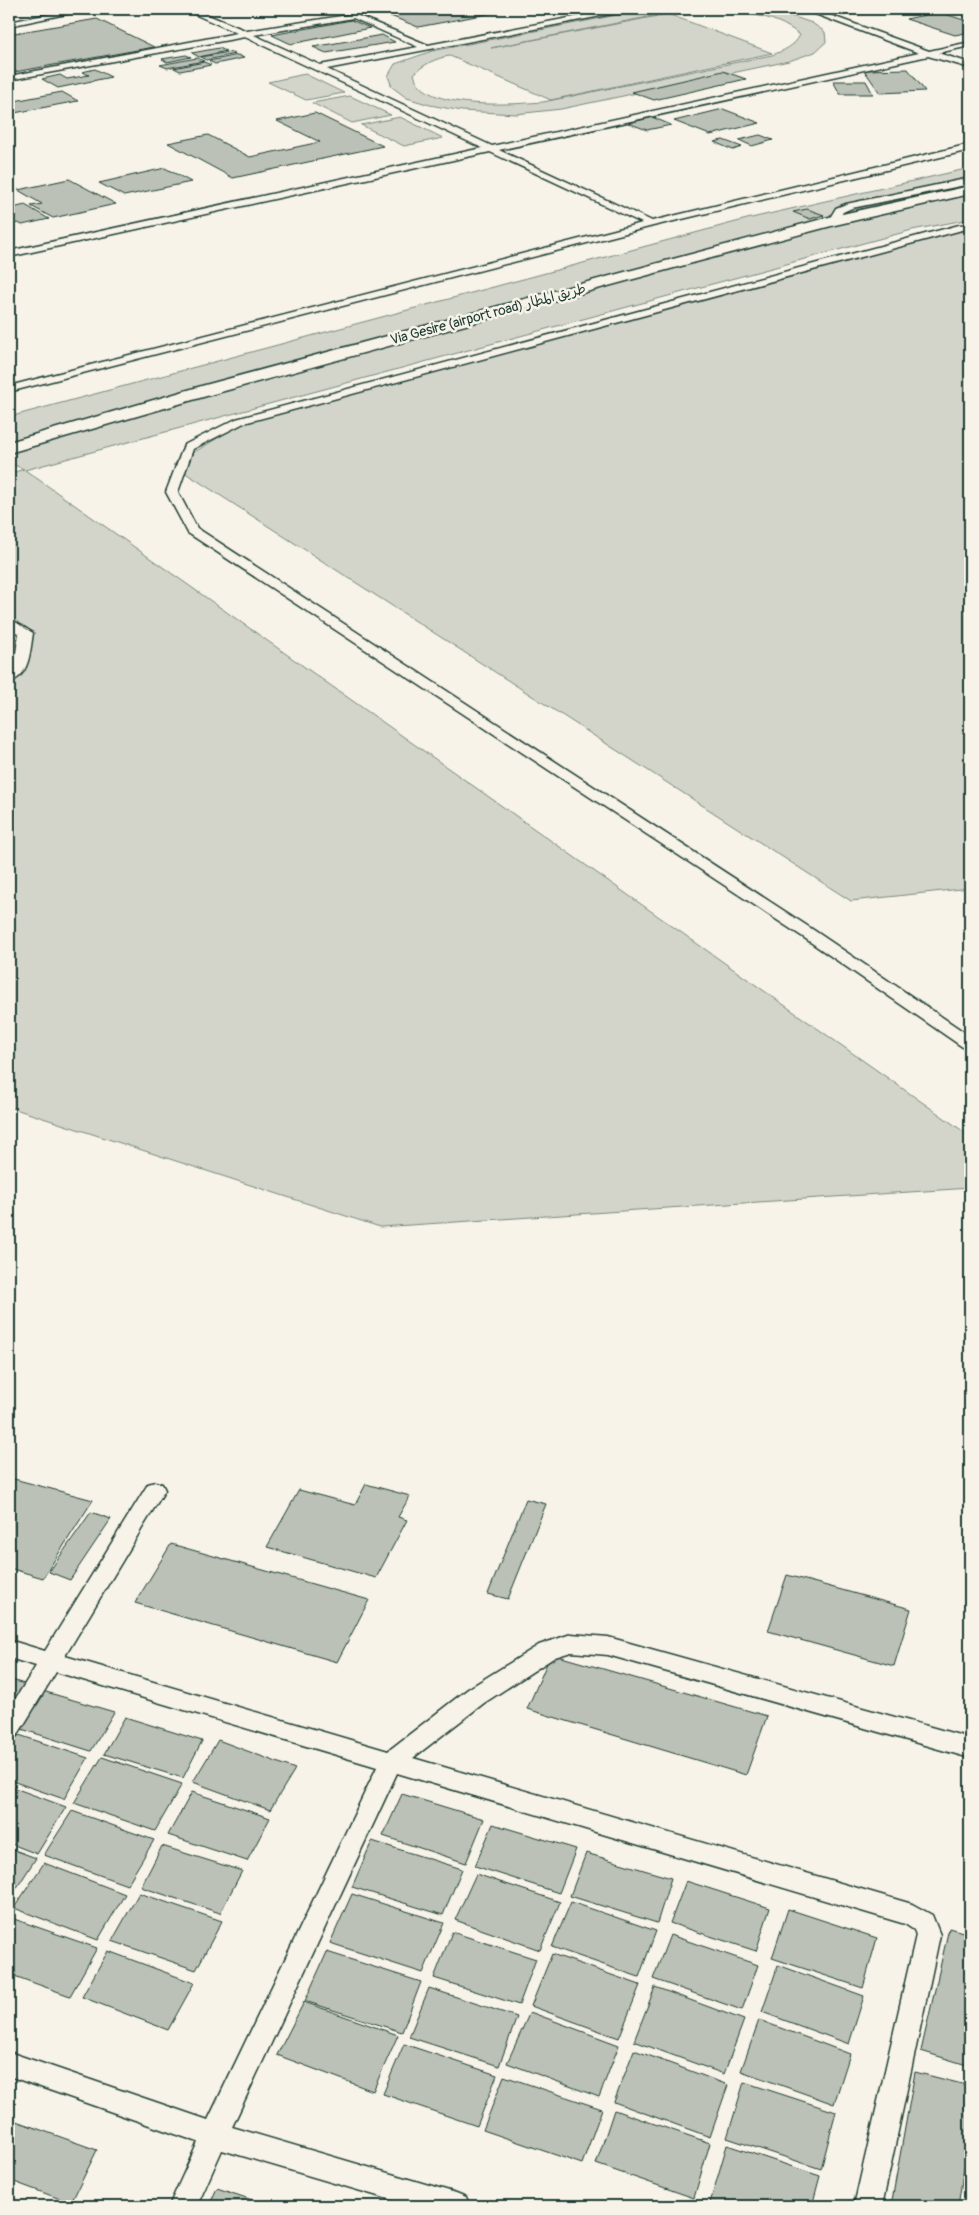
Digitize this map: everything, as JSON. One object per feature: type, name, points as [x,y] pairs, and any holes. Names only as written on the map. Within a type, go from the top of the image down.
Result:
[{"type":"main road","name":"Via Gesire (airport road) طريق المطار","points":[[9,448],[211,389],[833,221],[970,190]]},
{"type":"lane","points":[[9,24],[86,9]]},
{"type":"lane","points":[[187,9],[246,34],[651,224]]},
{"type":"lane","points":[[319,68],[626,9]]},
{"type":"lane","points":[[806,9],[928,53],[970,66]]},
{"type":"lane","points":[[9,78],[354,16],[426,47]]},
{"type":"lane","points":[[9,254],[970,44]]},
{"type":"lane","points":[[9,390],[651,224],[970,146]]},
{"type":"lane","points":[[833,221],[839,210],[849,206],[970,181]]},
{"type":"lane","points":[[970,227],[962,227],[240,421],[188,447],[172,492],[192,530],[801,929],[970,1044]]},
{"type":"lane","points":[[9,622],[26,633],[21,665],[9,678]]},
{"type":"lane","points":[[9,1729],[51,1662],[84,1603],[155,1490]]},
{"type":"lane","points":[[184,2206],[215,2134],[391,1762],[476,1696],[547,1651],[571,1643],[608,1646],[970,1748]]},
{"type":"lane","points":[[9,1649],[912,1915],[923,1923],[928,1935],[868,2206]]},
{"type":"lane","points":[[9,2064],[215,2134],[456,2206]]},
{"type":"shaded area","points":[[648,9],[771,9],[812,23],[825,32],[826,42],[815,52],[789,61],[561,109],[516,114],[462,111],[430,105],[407,98],[392,87],[388,76],[395,64],[432,51]],"holes":[[[703,11],[754,15],[778,22],[800,35],[792,45],[772,55],[543,102],[492,104],[451,100],[433,95],[421,86],[414,74],[430,62],[450,56],[551,100],[772,53],[668,14],[491,48],[668,13]]]},
{"type":"shaded area","points":[[305,74],[344,93],[306,100],[268,82]]},
{"type":"shaded area","points":[[350,96],[391,115],[352,123],[312,103]]},
{"type":"shaded area","points":[[400,117],[443,138],[404,146],[361,125]]},
{"type":"shaded area","points":[[970,168],[970,219],[912,230],[25,470],[970,1136],[970,1188],[380,1227],[9,1107],[9,474],[24,469],[9,463],[9,417],[747,219]]},
{"type":"shaded area","points":[[963,230],[970,231],[970,888],[851,901],[173,465],[254,416]]},
{"type":"building","points":[[373,9],[514,9],[418,27]]},
{"type":"building","points":[[939,12],[970,22],[970,32],[955,35],[906,19]]},
{"type":"building","points":[[97,19],[154,47],[9,73],[9,34]]},
{"type":"building","points":[[351,20],[370,28],[291,44],[272,35]]},
{"type":"building","points":[[382,35],[395,42],[326,53],[313,47]]},
{"type":"building","points":[[219,48],[226,51],[199,57],[192,53]]},
{"type":"building","points":[[229,52],[235,54],[206,60],[201,57]]},
{"type":"building","points":[[186,55],[191,57],[167,62],[162,59]]},
{"type":"building","points":[[238,55],[244,58],[215,64],[209,61]]},
{"type":"building","points":[[197,58],[204,61],[167,68],[160,65]]},
{"type":"building","points":[[204,62],[211,65],[180,71],[174,68]]},
{"type":"building","points":[[95,69],[111,77],[58,88],[42,79],[60,75],[67,79],[89,75],[82,72]]},
{"type":"building","points":[[908,69],[925,91],[880,93],[864,70]]},
{"type":"building","points":[[723,71],[746,79],[654,100],[632,92]]},
{"type":"building","points":[[833,81],[866,81],[873,94],[840,94]]},
{"type":"building","points":[[62,92],[78,101],[9,114],[9,102]]},
{"type":"building","points":[[723,109],[760,123],[710,135],[674,121]]},
{"type":"building","points":[[315,113],[383,146],[233,178],[168,143],[208,135],[250,157],[320,142],[277,121]]},
{"type":"building","points":[[652,117],[671,125],[647,130],[628,123]]},
{"type":"building","points":[[760,135],[773,140],[752,146],[739,140]]},
{"type":"building","points":[[723,140],[742,147],[733,150],[714,142]]},
{"type":"building","points":[[165,168],[191,182],[124,196],[99,183]]},
{"type":"building","points":[[69,179],[116,204],[53,218],[31,206],[42,204],[18,190]]},
{"type":"building","points":[[25,205],[49,219],[22,225],[18,223],[9,225],[9,209]]},
{"type":"building","points":[[807,209],[824,215],[810,219],[793,212]]},
{"type":"building","points":[[14,1479],[93,1500],[43,1578],[9,1568],[9,1487]]},
{"type":"building","points":[[366,1484],[410,1496],[398,1517],[407,1520],[376,1578],[267,1547],[299,1490],[355,1505]]},
{"type":"building","points":[[526,1499],[546,1504],[508,1599],[488,1594]]},
{"type":"building","points":[[91,1512],[111,1519],[70,1580],[49,1572]]},
{"type":"building","points":[[171,1544],[369,1600],[337,1662],[135,1603]]},
{"type":"building","points":[[787,1575],[911,1609],[894,1666],[768,1631]]},
{"type":"building","points":[[551,1654],[767,1716],[746,1775],[527,1709]]},
{"type":"building","points":[[9,1679],[27,1685],[9,1713]]},
{"type":"building","points":[[36,1689],[114,1712],[91,1751],[12,1726]]},
{"type":"building","points":[[125,1717],[202,1741],[183,1778],[104,1754]]},
{"type":"building","points":[[16,1734],[88,1758],[64,1799],[9,1780],[9,1745]]},
{"type":"building","points":[[218,1740],[295,1769],[270,1810],[193,1782]]},
{"type":"building","points":[[102,1757],[182,1784],[155,1831],[74,1803]]},
{"type":"building","points":[[9,1786],[66,1807],[37,1854],[9,1843]]},
{"type":"building","points":[[192,1792],[270,1818],[247,1861],[168,1835]]},
{"type":"building","points":[[402,1794],[484,1819],[466,1863],[383,1836]]},
{"type":"building","points":[[72,1811],[154,1840],[127,1885],[44,1855]]},
{"type":"building","points":[[493,1824],[576,1849],[559,1893],[475,1866]]},
{"type":"building","points":[[372,1841],[462,1869],[443,1915],[352,1887]]},
{"type":"building","points":[[162,1846],[242,1871],[220,1913],[141,1887]]},
{"type":"building","points":[[9,1848],[36,1858],[9,1900]]},
{"type":"building","points":[[586,1853],[671,1878],[657,1923],[570,1896]]},
{"type":"building","points":[[44,1863],[125,1894],[98,1940],[14,1908]]},
{"type":"building","points":[[476,1874],[560,1902],[540,1950],[455,1920]]},
{"type":"building","points":[[686,1881],[770,1908],[756,1951],[670,1923]]},
{"type":"building","points":[[139,1893],[222,1921],[196,1970],[112,1941]]},
{"type":"building","points":[[352,1894],[444,1923],[423,1973],[330,1943]]},
{"type":"building","points":[[571,1902],[656,1931],[639,1977],[552,1947]]},
{"type":"building","points":[[788,1909],[877,1938],[863,1988],[772,1958]]},
{"type":"building","points":[[14,1919],[97,1948],[70,1996],[9,1974],[9,1927]]},
{"type":"building","points":[[949,1928],[970,1934],[970,2066],[921,2051]]},
{"type":"building","points":[[452,1932],[536,1959],[519,2005],[434,1978]]},
{"type":"building","points":[[670,1935],[758,1965],[742,2010],[653,1979]]},
{"type":"building","points":[[108,1951],[194,1983],[168,2030],[82,1997]]},
{"type":"building","points":[[327,1952],[421,1982],[402,2032],[305,2001]]},
{"type":"building","points":[[552,1954],[640,1985],[619,2038],[531,2006]]},
{"type":"building","points":[[778,1965],[864,1996],[849,2044],[762,2012]]},
{"type":"building","points":[[655,1987],[744,2020],[724,2074],[634,2041]]},
{"type":"building","points":[[429,1988],[517,2017],[499,2066],[409,2037]]},
{"type":"building","points":[[304,2002],[398,2035],[373,2091],[277,2055]]},
{"type":"building","points":[[530,2012],[619,2045],[599,2097],[507,2063]]},
{"type":"building","points":[[759,2020],[850,2054],[834,2104],[741,2071]]},
{"type":"building","points":[[404,2044],[497,2075],[477,2126],[383,2094]]},
{"type":"building","points":[[634,2050],[728,2085],[710,2137],[614,2102]]},
{"type":"building","points":[[915,2072],[970,2086],[970,2129],[958,2206],[891,2206]]},
{"type":"building","points":[[504,2076],[602,2109],[582,2164],[483,2130]]},
{"type":"building","points":[[744,2082],[836,2112],[821,2169],[727,2138]]},
{"type":"building","points":[[614,2110],[710,2143],[694,2198],[596,2164]]},
{"type":"building","points":[[16,2121],[97,2150],[71,2203],[9,2180],[9,2134]]},
{"type":"building","points":[[727,2145],[820,2176],[812,2206],[719,2206],[710,2203]]},
{"type":"building","points":[[217,2188],[270,2206],[209,2206]]},
{"type":"building","points":[[9,2200],[27,2206],[9,2206]]}]
